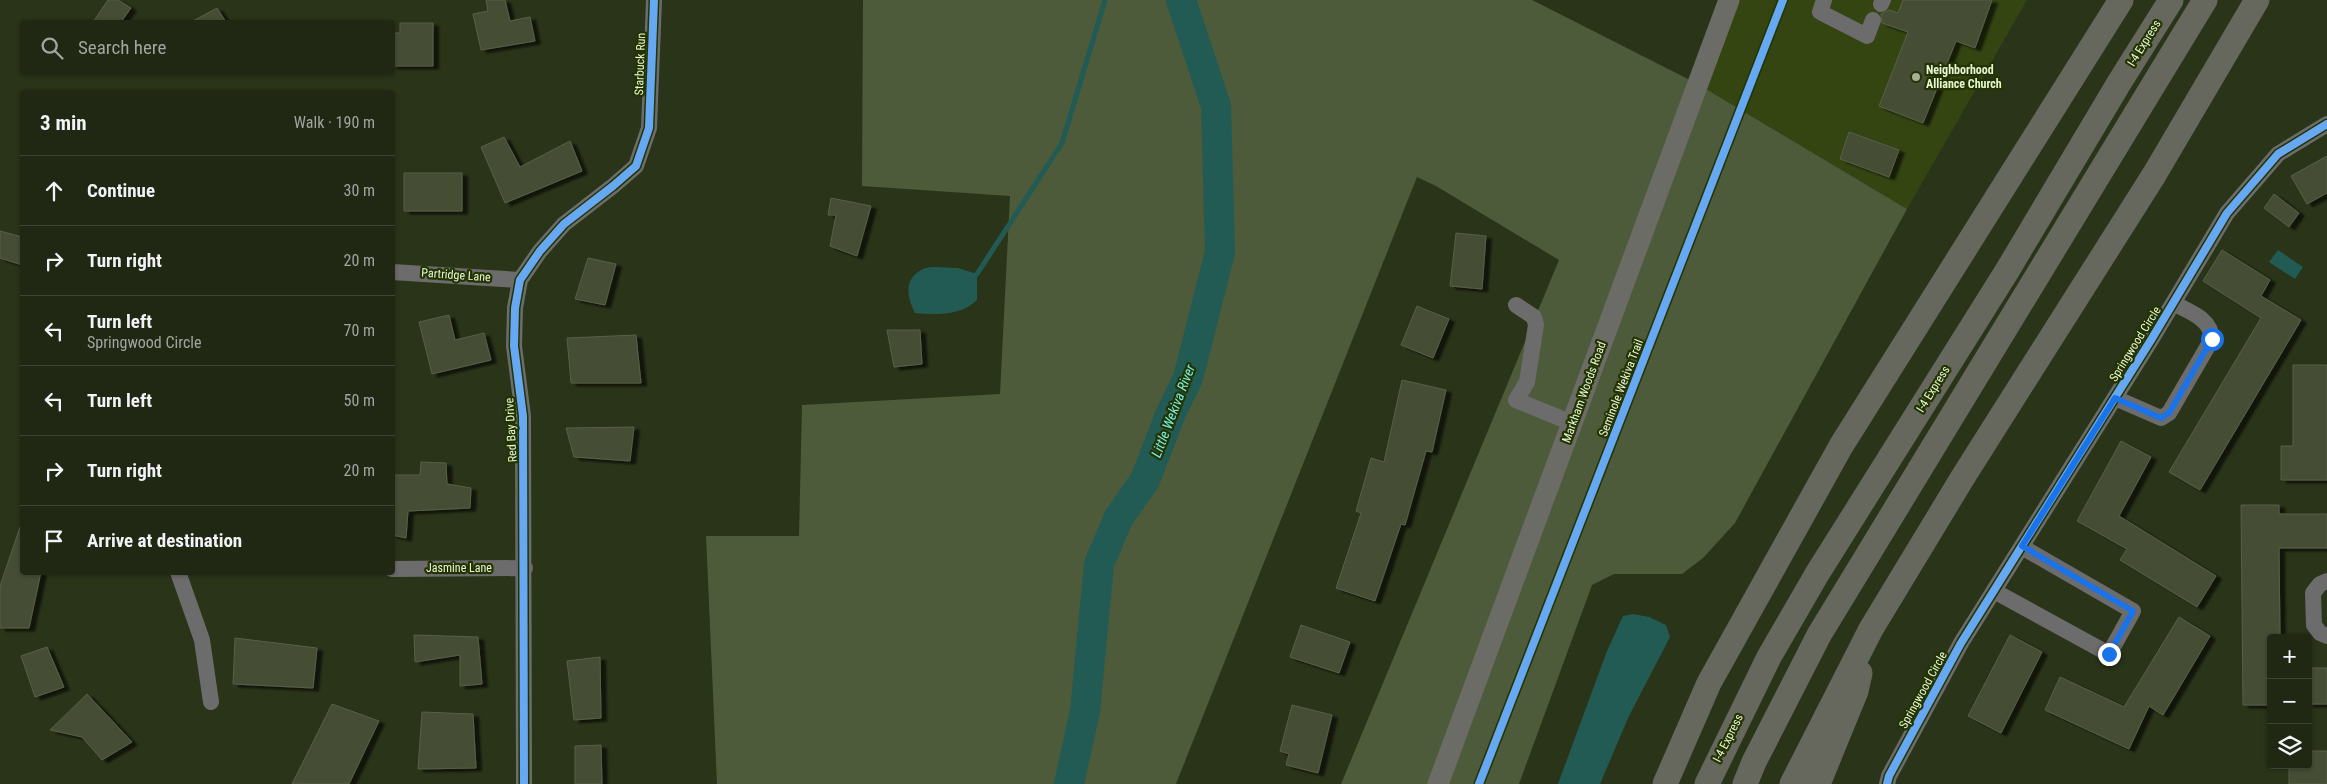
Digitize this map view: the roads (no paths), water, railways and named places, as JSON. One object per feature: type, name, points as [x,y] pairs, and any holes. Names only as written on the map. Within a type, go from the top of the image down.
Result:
[{"type":"highway","points":[[1665,784],[1709,683],[1842,446],[2120,0]]},
{"type":"highway","name":"I-4 Express","points":[[1707,784],[1769,656],[1817,574],[2007,271],[2119,83],[2171,0]]},
{"type":"highway","points":[[1745,784],[1754,762],[1819,635],[2206,0]]},
{"type":"highway","points":[[1792,784],[1871,629],[1963,477],[2154,175],[2257,0]]},
{"type":"highway","points":[[1818,784],[1856,691],[1871,629]]},
{"type":"main road","name":"Markham Woods Road","points":[[1438,784],[1729,0]]},
{"type":"street","name":"Starbuck Run","points":[[650,128],[654,0]]},
{"type":"street","points":[[1824,0],[1820,12],[1867,36],[1873,20]]},
{"type":"street","name":"Springwood Circle","points":[[1887,784],[1889,776],[1961,644],[2115,398],[2227,213],[2278,154],[2327,124]]},
{"type":"street","name":"Red Bay Drive","points":[[524,784],[525,568],[523,416],[514,346],[515,308],[520,280],[540,251],[564,224],[636,166],[650,128]]},
{"type":"street","name":"Partridge Lane","points":[[395,272],[520,280]]},
{"type":"street","points":[[2115,398],[2161,418],[2169,413],[2212,339],[2211,330],[2206,322],[2173,303]]},
{"type":"street","points":[[1516,305],[1534,317],[1536,326],[1527,382],[1516,400],[1572,423]]},
{"type":"street","points":[[1994,591],[2109,654],[2133,611],[2022,546]]},
{"type":"street","name":"Jasmine Lane","points":[[395,568],[525,568]]},
{"type":"street","points":[[179,575],[202,640],[211,702]]},
{"type":"street","points":[[2327,581],[2320,584],[2313,593],[2314,625],[2320,633],[2327,636]]},
{"type":"water","points":[[2278,250],[2303,267],[2295,279],[2269,262]]},
{"type":"water","points":[[930,267],[958,268],[977,274],[977,300],[956,312],[940,314],[915,313],[908,289],[912,278],[923,269]]},
{"type":"water","points":[[1633,614],[1649,617],[1666,625],[1670,637],[1629,716],[1600,784],[1558,784],[1607,651],[1623,616]]},
{"type":"waterway","points":[[977,274],[1062,143],[1105,0]]},
{"type":"waterway","name":"Little Wekiva River","points":[[1069,784],[1085,711],[1099,564],[1119,517],[1145,480],[1171,413],[1188,378],[1220,252],[1216,106],[1181,0]]},
{"type":"place","name":"Neighborhood Alliance Church","points":[[1916,77]]}]
